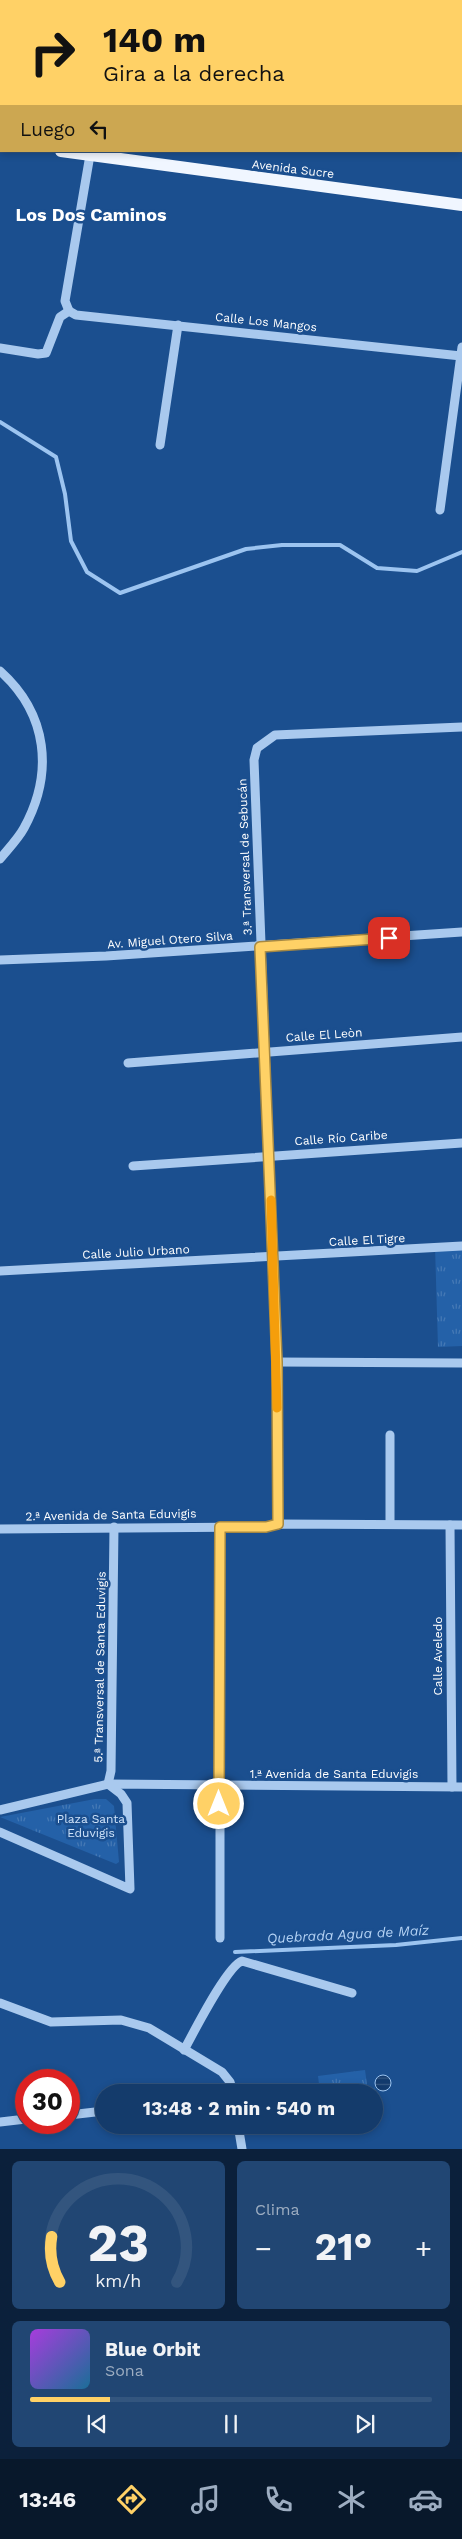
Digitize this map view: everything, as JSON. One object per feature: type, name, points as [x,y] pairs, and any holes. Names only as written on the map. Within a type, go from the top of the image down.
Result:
[{"type":"main road","name":"Avenida Sucre","points":[[68,152],[140,157],[462,205]]},
{"type":"street","points":[[0,348],[38,354],[46,353],[60,317],[68,311],[65,301],[90,155]]},
{"type":"street","name":"Calle Los Mangos","points":[[68,311],[76,315],[461,352]]},
{"type":"street","points":[[160,445],[178,325]]},
{"type":"street","points":[[440,510],[461,352]]},
{"type":"street","points":[[0,671],[22,692],[34,713],[40,732],[42,769],[31,814],[23,831],[0,859]]},
{"type":"street","name":"3.ª Transversal de Sebucán","points":[[278,1524],[277,1362],[254,760],[257,748],[275,735],[462,727]]},
{"type":"street","name":"Av. Miguel Otero Silva","points":[[0,960],[260,947],[462,932]]},
{"type":"street","name":"Calle El Leòn","points":[[128,1063],[462,1038]]},
{"type":"street","name":"Calle Río Caribe","points":[[133,1166],[462,1143]]},
{"type":"street","name":"Calle El Tigre","points":[[273,1258],[462,1246]]},
{"type":"street","name":"Calle Julio Urbano","points":[[0,1271],[273,1258]]},
{"type":"street","points":[[277,1362],[462,1363]]},
{"type":"street","points":[[390,1434],[390,1524]]},
{"type":"street","name":"2.ª Avenida de Santa Eduvigis","points":[[0,1529],[266,1527],[278,1524],[462,1525]]},
{"type":"street","name":"Calle Aveledo","points":[[450,1525],[452,1787]]},
{"type":"street","points":[[220,1527],[220,1938]]},
{"type":"street","name":"5.ª Transversal de Santa Eduvigis","points":[[108,1784],[111,1771],[114,1528]]},
{"type":"street","points":[[0,1832],[130,1889],[127,1803],[121,1794],[108,1784]]},
{"type":"street","name":"1.ª Avenida de Santa Eduvigis","points":[[0,1810],[108,1784],[462,1787]]},
{"type":"street","points":[[184,2050],[227,1974],[238,1962],[242,1961],[352,1993]]},
{"type":"street","points":[[0,2003],[51,2022],[120,2020],[149,2028],[222,2072],[230,2084]]},
{"type":"street","points":[[80,2114],[95,2112]]},
{"type":"street","points":[[0,2122],[15,2120]]},
{"type":"street","points":[[240,2134],[242,2149]]},
{"type":"green space","points":[[462,1245],[462,1346],[438,1347],[435,1246]]},
{"type":"green space","name":"Plaza Santa Eduvigis","points":[[95,1799],[106,1799],[114,1806],[119,1862],[116,1864],[0,1817]]},
{"type":"green space","points":[[365,2070],[367,2084],[319,2084],[318,2076]]},
{"type":"shaded area","points":[[380,2075],[386,2075],[391,2080],[391,2086],[386,2091],[383,2091],[383,2084],[375,2084],[375,2080]]},
{"type":"waterway","name":"Quebrada Agua de Maíz","points":[[0,422],[56,457],[65,494],[71,541],[87,572],[120,593],[246,549],[282,545],[340,545],[377,568],[417,571],[462,552]]},
{"type":"waterway","name":"Quebrada Agua de Maíz","points":[[235,1952],[396,1945],[462,1938]]},
{"type":"slow traffic","points":[[271,1200],[277,1408]]},
{"type":"district","name":"Los Dos Caminos","points":[[91,214]]},
{"type":"route","points":[[219,1804],[220,1527],[266,1527],[278,1524],[277,1362],[260,947],[389,938]]}]
